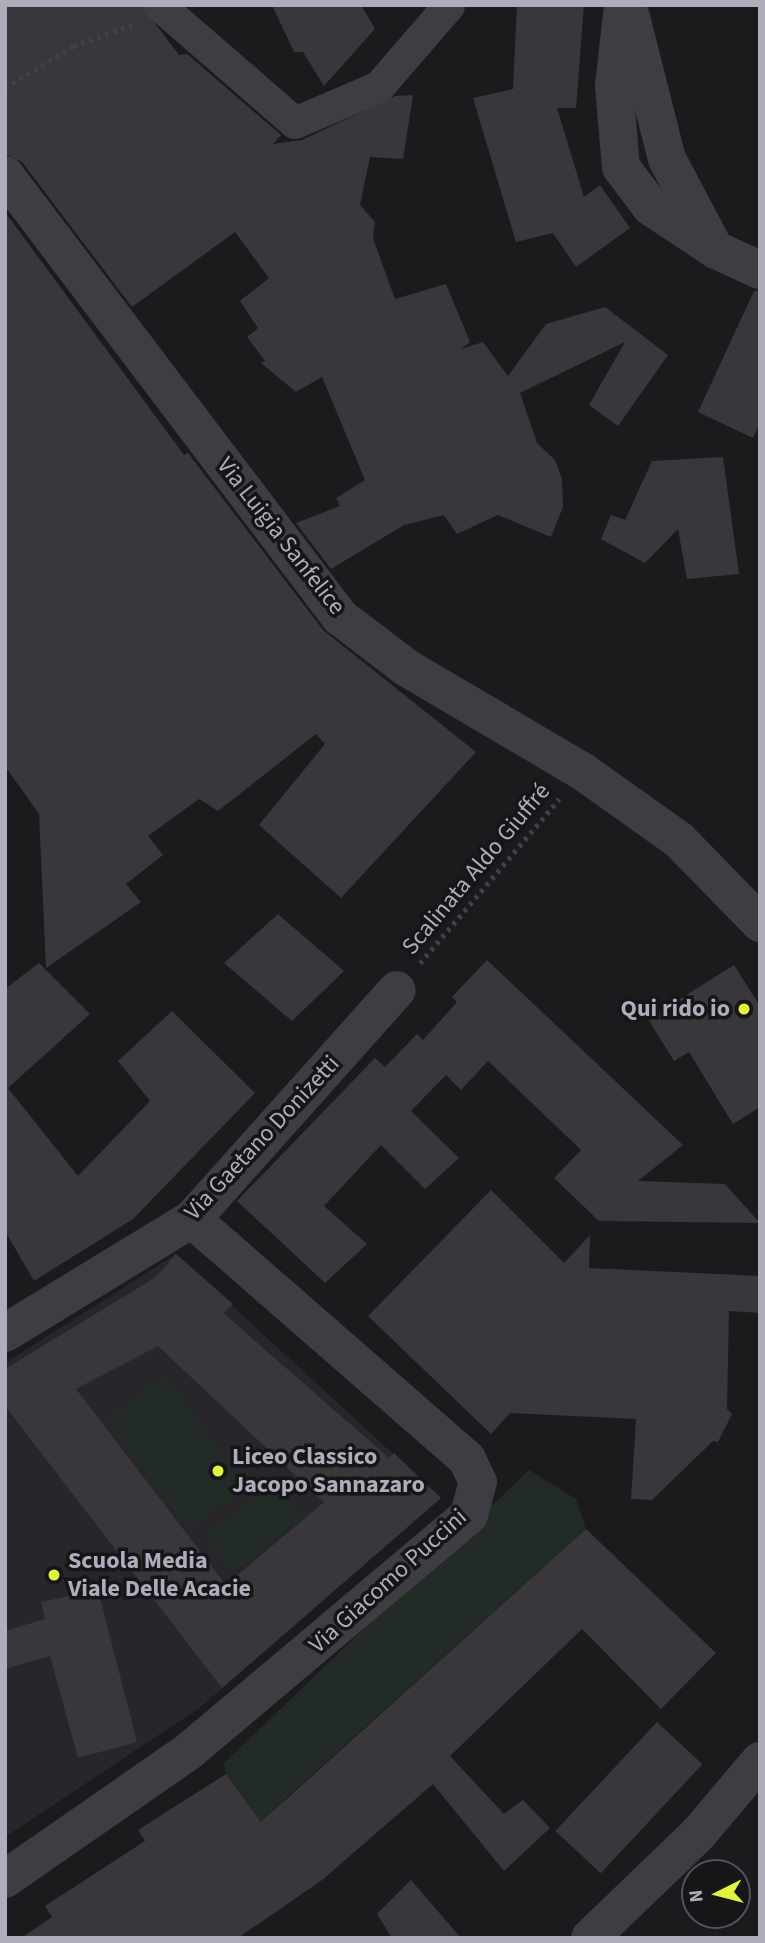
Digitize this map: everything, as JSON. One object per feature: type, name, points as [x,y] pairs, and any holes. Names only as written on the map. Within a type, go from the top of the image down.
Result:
[{"type":"street","points":[[626,5],[667,159],[716,250],[760,270]]},
{"type":"street","points":[[159,16],[295,123],[379,87],[449,6]]},
{"type":"street","name":"Via Luigia Sanfelice","points":[[5,175],[340,617],[407,668],[582,771],[679,839],[760,923]]},
{"type":"street","name":"Via Gaetano Donizetti","points":[[5,1333],[192,1219],[397,990]]},
{"type":"street","name":"Via Giacomo Puccini","points":[[5,1879],[189,1751],[469,1515],[478,1482],[467,1459],[192,1219]]},
{"type":"street","points":[[590,1938],[698,1834],[760,1760]]},
{"type":"path","points":[[5,88],[73,46],[159,16]]},
{"type":"path","name":"Scalinata Aldo Giuffré","points":[[397,990],[582,771]]},
{"type":"shaded area","name":"Liceo Classico Jacopo Sannazaro","points":[[176,1254],[441,1498],[201,1707],[5,1837],[5,1363]]},
{"type":"shaded area","points":[[165,1375],[249,1486],[190,1531],[106,1420]]},
{"type":"shaded area","points":[[529,1470],[576,1499],[586,1529],[284,1800],[343,1862],[310,1889],[226,1774],[224,1763]]},
{"type":"shaded area","points":[[276,1480],[305,1517],[232,1574],[203,1537]]},
{"type":"building","points":[[5,5],[141,5],[179,55],[187,54],[281,135],[273,144],[302,140],[395,96],[413,95],[403,159],[370,157],[360,205],[375,222],[373,238],[395,299],[446,284],[470,342],[461,349],[483,342],[508,376],[546,324],[605,307],[668,355],[618,426],[589,405],[625,342],[520,393],[537,443],[555,460],[562,479],[563,507],[551,537],[498,515],[457,534],[444,515],[404,525],[331,569],[296,523],[340,506],[336,498],[365,480],[322,377],[296,392],[261,363],[265,361],[247,337],[258,328],[240,301],[269,278],[235,232],[132,307],[22,162],[5,154]]},
{"type":"building","points":[[272,5],[361,5],[375,29],[324,86],[303,52],[294,52]]},
{"type":"building","points":[[517,5],[584,5],[576,108],[557,108],[584,197],[600,185],[630,228],[576,267],[553,233],[516,242],[473,98],[513,89]]},
{"type":"building","points":[[5,212],[184,455],[188,453],[323,630],[476,752],[341,898],[259,825],[325,744],[316,734],[218,811],[199,799],[148,836],[163,855],[126,884],[141,902],[46,968],[39,814],[5,766]]},
{"type":"building","points":[[754,291],[760,291],[760,423],[753,438],[698,412]]},
{"type":"building","points":[[723,457],[739,574],[687,579],[678,529],[645,563],[601,539],[611,515],[625,520],[652,461]]},
{"type":"building","points":[[278,914],[344,971],[292,1021],[224,963]]},
{"type":"building","points":[[487,960],[683,1145],[638,1181],[725,1184],[760,1223],[599,1221],[554,1178],[581,1150],[488,1061],[461,1090],[446,1075],[411,1111],[459,1158],[425,1189],[381,1145],[324,1206],[367,1244],[325,1283],[237,1201],[375,1058],[385,1067],[417,1034],[423,1040],[457,1002],[452,997]]},
{"type":"building","points":[[39,963],[90,1014],[8,1088],[78,1176],[150,1101],[118,1061],[172,1011],[255,1093],[133,1219],[34,1281],[5,1231],[5,989]]},
{"type":"building","points":[[734,965],[760,1006],[760,1107],[733,1124],[689,1052],[674,1061],[648,1019]]},
{"type":"building","points":[[491,1190],[564,1263],[590,1235],[589,1268],[760,1276],[760,1313],[729,1311],[727,1409],[732,1414],[718,1442],[713,1441],[652,1500],[631,1499],[636,1419],[510,1413],[491,1434],[368,1316]]},
{"type":"building","name":"Liceo Classico Jacopo Sannazaro","points":[[176,1254],[233,1304],[223,1313],[389,1458],[394,1453],[441,1498],[222,1688],[5,1406],[5,1369],[156,1277]],"holes":[[[158,1346],[324,1502],[226,1585],[76,1389]]]},
{"type":"building","points":[[586,1529],[716,1653],[661,1709],[582,1629],[450,1756],[504,1814],[523,1800],[550,1828],[504,1871],[433,1784],[322,1880],[238,1938],[21,1938],[52,1917],[45,1906],[145,1841],[138,1830],[226,1774],[261,1822]]},
{"type":"building","points":[[98,1590],[137,1742],[78,1758],[50,1656],[5,1669],[5,1631],[45,1619],[41,1602]]},
{"type":"building","points":[[657,1722],[702,1764],[601,1873],[555,1831]]},
{"type":"building","points":[[411,1880],[461,1938],[392,1938],[377,1914]]},
{"type":"place","name":"Qui rido io","points":[[744,1009]]},
{"type":"place","name":"Liceo Classico Jacopo Sannazaro","points":[[218,1471]]},
{"type":"place","name":"Scuola Media Viale Delle Acacie","points":[[54,1575]]}]
